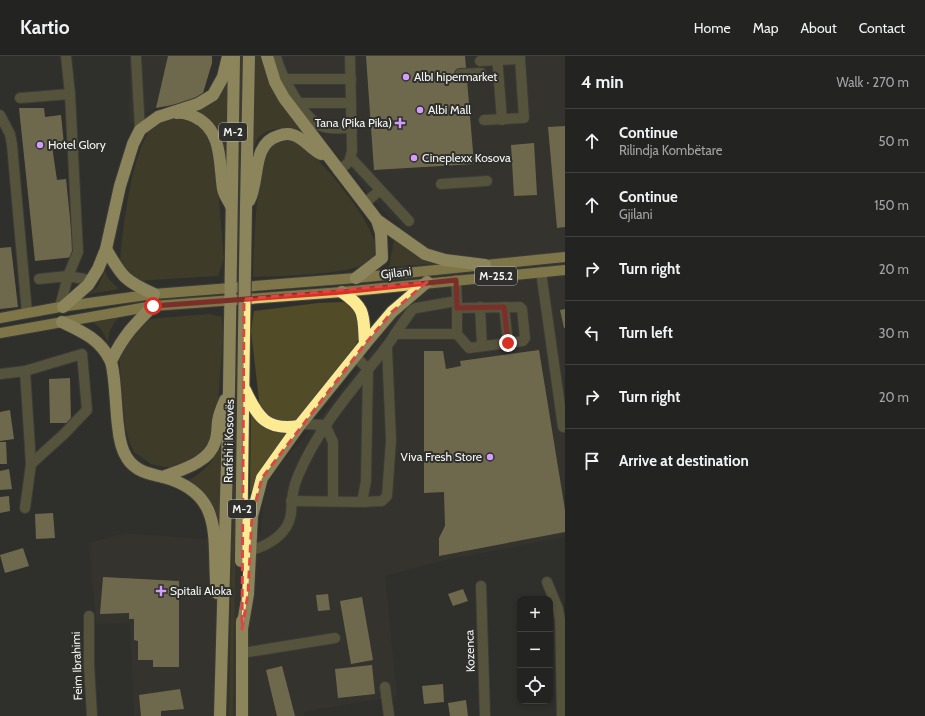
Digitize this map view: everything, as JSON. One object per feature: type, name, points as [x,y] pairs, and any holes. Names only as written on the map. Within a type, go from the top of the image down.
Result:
[{"type":"highway","points":[[61,307],[90,283],[106,249],[120,186],[133,144],[140,130],[150,121],[166,114],[198,104],[213,95],[223,77],[228,56]]},
{"type":"highway","name":"M-2","points":[[229,390],[234,56]]},
{"type":"highway","name":"M-2","points":[[246,208],[249,56]]},
{"type":"highway","points":[[266,56],[275,82],[284,98],[338,171],[377,220],[425,254],[445,260],[486,265]]},
{"type":"highway","points":[[166,114],[181,113],[192,115],[202,121],[212,131],[220,156],[223,191],[232,208]]},
{"type":"highway","points":[[246,208],[254,193],[261,152],[265,144],[273,137],[283,134],[293,135],[329,159]]},
{"type":"highway","name":"Rrafshi i Kosovës","points":[[242,716],[241,588],[246,208]]},
{"type":"highway","points":[[356,278],[382,258],[381,233],[377,220]]},
{"type":"highway","points":[[106,249],[126,280],[154,300],[121,341],[111,361]]},
{"type":"highway","points":[[242,629],[248,594],[252,516],[262,478],[300,425],[392,312],[428,282]]},
{"type":"highway","points":[[342,292],[358,305],[363,312],[365,344]]},
{"type":"highway","points":[[62,322],[89,336],[101,345],[111,361],[115,408],[123,450],[127,458],[147,474],[182,483],[191,489],[198,496],[210,514],[215,534],[216,589],[222,620]]},
{"type":"highway","points":[[163,477],[190,466],[204,458],[209,452],[215,443],[220,411],[229,390]]},
{"type":"highway","name":"Rrafshi i Kosovës","points":[[220,716],[229,390]]},
{"type":"highway","points":[[244,390],[259,415],[268,424],[280,428],[300,425]]},
{"type":"main road","name":"Gjilani","points":[[154,300],[231,288],[356,278],[565,257]]},
{"type":"main road","name":"Gjilani","points":[[154,300],[230,300],[342,292],[428,282],[565,270]]},
{"type":"main road","points":[[0,318],[61,307],[154,300]]},
{"type":"main road","points":[[0,333],[62,322],[154,300]]},
{"type":"street","points":[[61,307],[68,276],[78,252],[70,94],[66,56]]},
{"type":"street","points":[[136,56],[140,130]]},
{"type":"street","points":[[276,56],[284,79],[299,103],[318,125],[323,127],[352,128]]},
{"type":"street","points":[[338,171],[346,166],[351,158],[352,128],[350,56]]},
{"type":"street","points":[[480,61],[520,57],[524,118],[484,120]]},
{"type":"street","points":[[498,58],[502,120]]},
{"type":"street","points":[[460,74],[481,73]]},
{"type":"street","points":[[284,79],[351,79]]},
{"type":"street","points":[[20,98],[70,94]]},
{"type":"street","points":[[299,103],[351,103]]},
{"type":"street","points":[[0,115],[10,134],[12,145],[27,313]]},
{"type":"street","points":[[351,158],[409,221]]},
{"type":"street","points":[[441,184],[487,181]]},
{"type":"street","points":[[364,204],[380,190]]},
{"type":"street","points":[[541,272],[563,428]]},
{"type":"street","points":[[39,279],[68,276],[84,279],[90,283]]},
{"type":"street","points":[[250,551],[264,546],[275,539],[285,529],[291,516],[291,501],[299,474],[325,425],[387,348],[394,334],[412,310],[416,308],[457,305],[480,307],[520,307],[522,309],[525,338],[523,341],[469,348],[457,334],[457,305],[456,280]]},
{"type":"street","points":[[480,307],[482,346]]},
{"type":"street","points":[[504,307],[508,343]]},
{"type":"street","points":[[394,334],[457,334]]},
{"type":"street","points":[[291,501],[382,501],[386,496],[391,440],[387,348]]},
{"type":"street","points":[[1,373],[25,372],[82,354],[87,410],[64,434],[30,464]]},
{"type":"street","points":[[356,357],[368,370],[366,481],[362,502]]},
{"type":"street","points":[[25,372],[30,464],[25,508]]},
{"type":"street","points":[[300,425],[325,425]]},
{"type":"street","points":[[325,425],[332,442],[333,501]]},
{"type":"street","points":[[547,582],[560,620],[562,716]]},
{"type":"street","name":"Kozenca","points":[[481,586],[485,716]]},
{"type":"street","name":"Feim Ibrahimi","points":[[88,616],[92,716]]},
{"type":"street","points":[[242,653],[335,638]]},
{"type":"street","points":[[385,687],[390,716]]},
{"type":"highlighted area","points":[[427,282],[392,312],[365,344],[262,478],[252,516],[248,594],[242,629],[244,299]]},
{"type":"shaded area","points":[[130,56],[207,56],[209,74],[129,124]]},
{"type":"shaded area","points":[[240,56],[243,56],[241,242],[240,269],[237,269]]},
{"type":"shaded area","points":[[255,56],[262,56],[307,135],[283,128],[270,130],[259,137],[253,151]]},
{"type":"shaded area","points":[[274,56],[565,56],[565,537],[441,561],[385,576],[397,696],[304,712],[304,716],[134,716],[130,623],[96,624],[89,543],[125,533],[206,539],[261,533],[264,489],[281,463],[313,427],[369,354],[402,293],[399,222],[389,217],[359,183],[303,112]]},
{"type":"shaded area","points":[[228,78],[228,174],[225,163],[192,111],[214,99],[225,85]]},
{"type":"shaded area","points":[[175,118],[184,118],[203,126],[215,152],[224,259],[218,276],[136,281],[120,264],[129,192],[134,171],[139,153],[146,137],[153,127],[161,122]]},
{"type":"shaded area","points":[[282,139],[294,140],[316,158],[344,190],[357,208],[374,240],[376,252],[370,261],[362,266],[333,272],[253,277],[256,210],[261,171],[269,147]]},
{"type":"shaded area","points":[[394,240],[408,250],[440,263],[389,267]]},
{"type":"shaded area","points":[[105,271],[108,278],[119,289],[88,294],[97,288]]},
{"type":"shaded area","points":[[342,302],[353,305],[358,311],[360,331],[358,340],[353,350],[297,420],[277,422],[260,409],[251,331],[254,311],[318,303]]},
{"type":"shaded area","points":[[123,314],[112,327],[108,344],[101,330],[89,320]]},
{"type":"shaded area","points":[[210,314],[222,317],[223,336],[216,429],[209,450],[180,467],[165,467],[151,464],[134,452],[129,441],[125,426],[119,354],[139,325],[148,320]]},
{"type":"shaded area","points":[[239,321],[233,716],[229,716],[236,322]]},
{"type":"shaded area","points":[[251,410],[258,421],[266,429],[276,432],[290,431],[265,465],[250,493]]},
{"type":"shaded area","points":[[222,445],[219,528],[205,496],[201,490],[189,480],[195,477],[208,465]]},
{"type":"building","points":[[168,56],[212,56],[212,63],[203,93],[189,102],[156,108]]},
{"type":"building","name":"Albi Mall","points":[[366,56],[465,56],[474,164],[374,170]]},
{"type":"building","points":[[19,108],[44,108],[45,117],[61,115],[64,144],[52,146],[57,180],[66,179],[74,257],[35,261]]},
{"type":"building","points":[[565,126],[565,227],[557,228],[548,127]]},
{"type":"building","points":[[534,143],[537,195],[514,196],[511,145]]},
{"type":"building","points":[[11,247],[18,307],[0,309],[0,248]]},
{"type":"building","points":[[565,309],[565,328],[564,328],[560,310]]},
{"type":"building","name":"Viva Fresh Store","points":[[539,350],[565,510],[565,532],[439,556],[439,538],[445,526],[444,492],[424,493],[424,351],[443,351],[446,369],[461,366],[460,361]]},
{"type":"building","points":[[70,378],[71,423],[50,423],[49,379]]},
{"type":"building","points":[[10,410],[14,439],[0,441],[0,412]]},
{"type":"building","points":[[0,442],[6,442],[7,464],[0,464]]},
{"type":"building","points":[[9,469],[12,489],[0,490],[0,471]]},
{"type":"building","points":[[9,496],[10,511],[0,513],[0,497]]},
{"type":"building","points":[[53,513],[55,538],[36,539],[35,514]]},
{"type":"building","points":[[23,548],[29,566],[5,573],[0,555]]},
{"type":"building","points":[[103,577],[179,581],[179,667],[153,667],[153,660],[138,660],[138,641],[134,640],[134,619],[129,619],[129,613],[100,614]]},
{"type":"building","points":[[463,589],[468,601],[453,606],[448,594]]},
{"type":"building","points":[[328,594],[330,610],[318,611],[316,595]]},
{"type":"building","points":[[362,597],[373,660],[351,664],[340,601]]},
{"type":"building","points":[[372,665],[375,694],[338,698],[335,669]]},
{"type":"building","points":[[282,666],[295,716],[277,716],[266,670]]},
{"type":"building","points":[[443,684],[444,702],[424,704],[422,686]]},
{"type":"building","points":[[180,689],[184,709],[161,711],[161,716],[141,716],[139,695]]},
{"type":"building","points":[[466,700],[468,716],[450,716],[448,703]]},
{"type":"place","name":"AlbI hipermarket","points":[[406,77]]},
{"type":"place","name":"Albi Mall","points":[[420,110]]},
{"type":"place","name":"Tana (Pika Pika)","points":[[400,123]]},
{"type":"place","name":"Hotel Glory","points":[[40,145]]},
{"type":"place","name":"Cineplexx Kosova","points":[[414,158]]},
{"type":"place","name":"Viva Fresh Store","points":[[490,457]]},
{"type":"place","name":"Spitali Aloka","points":[[161,591]]},
{"type":"route","points":[[153,306],[342,292],[456,280],[457,308],[504,307],[508,343]]}]
